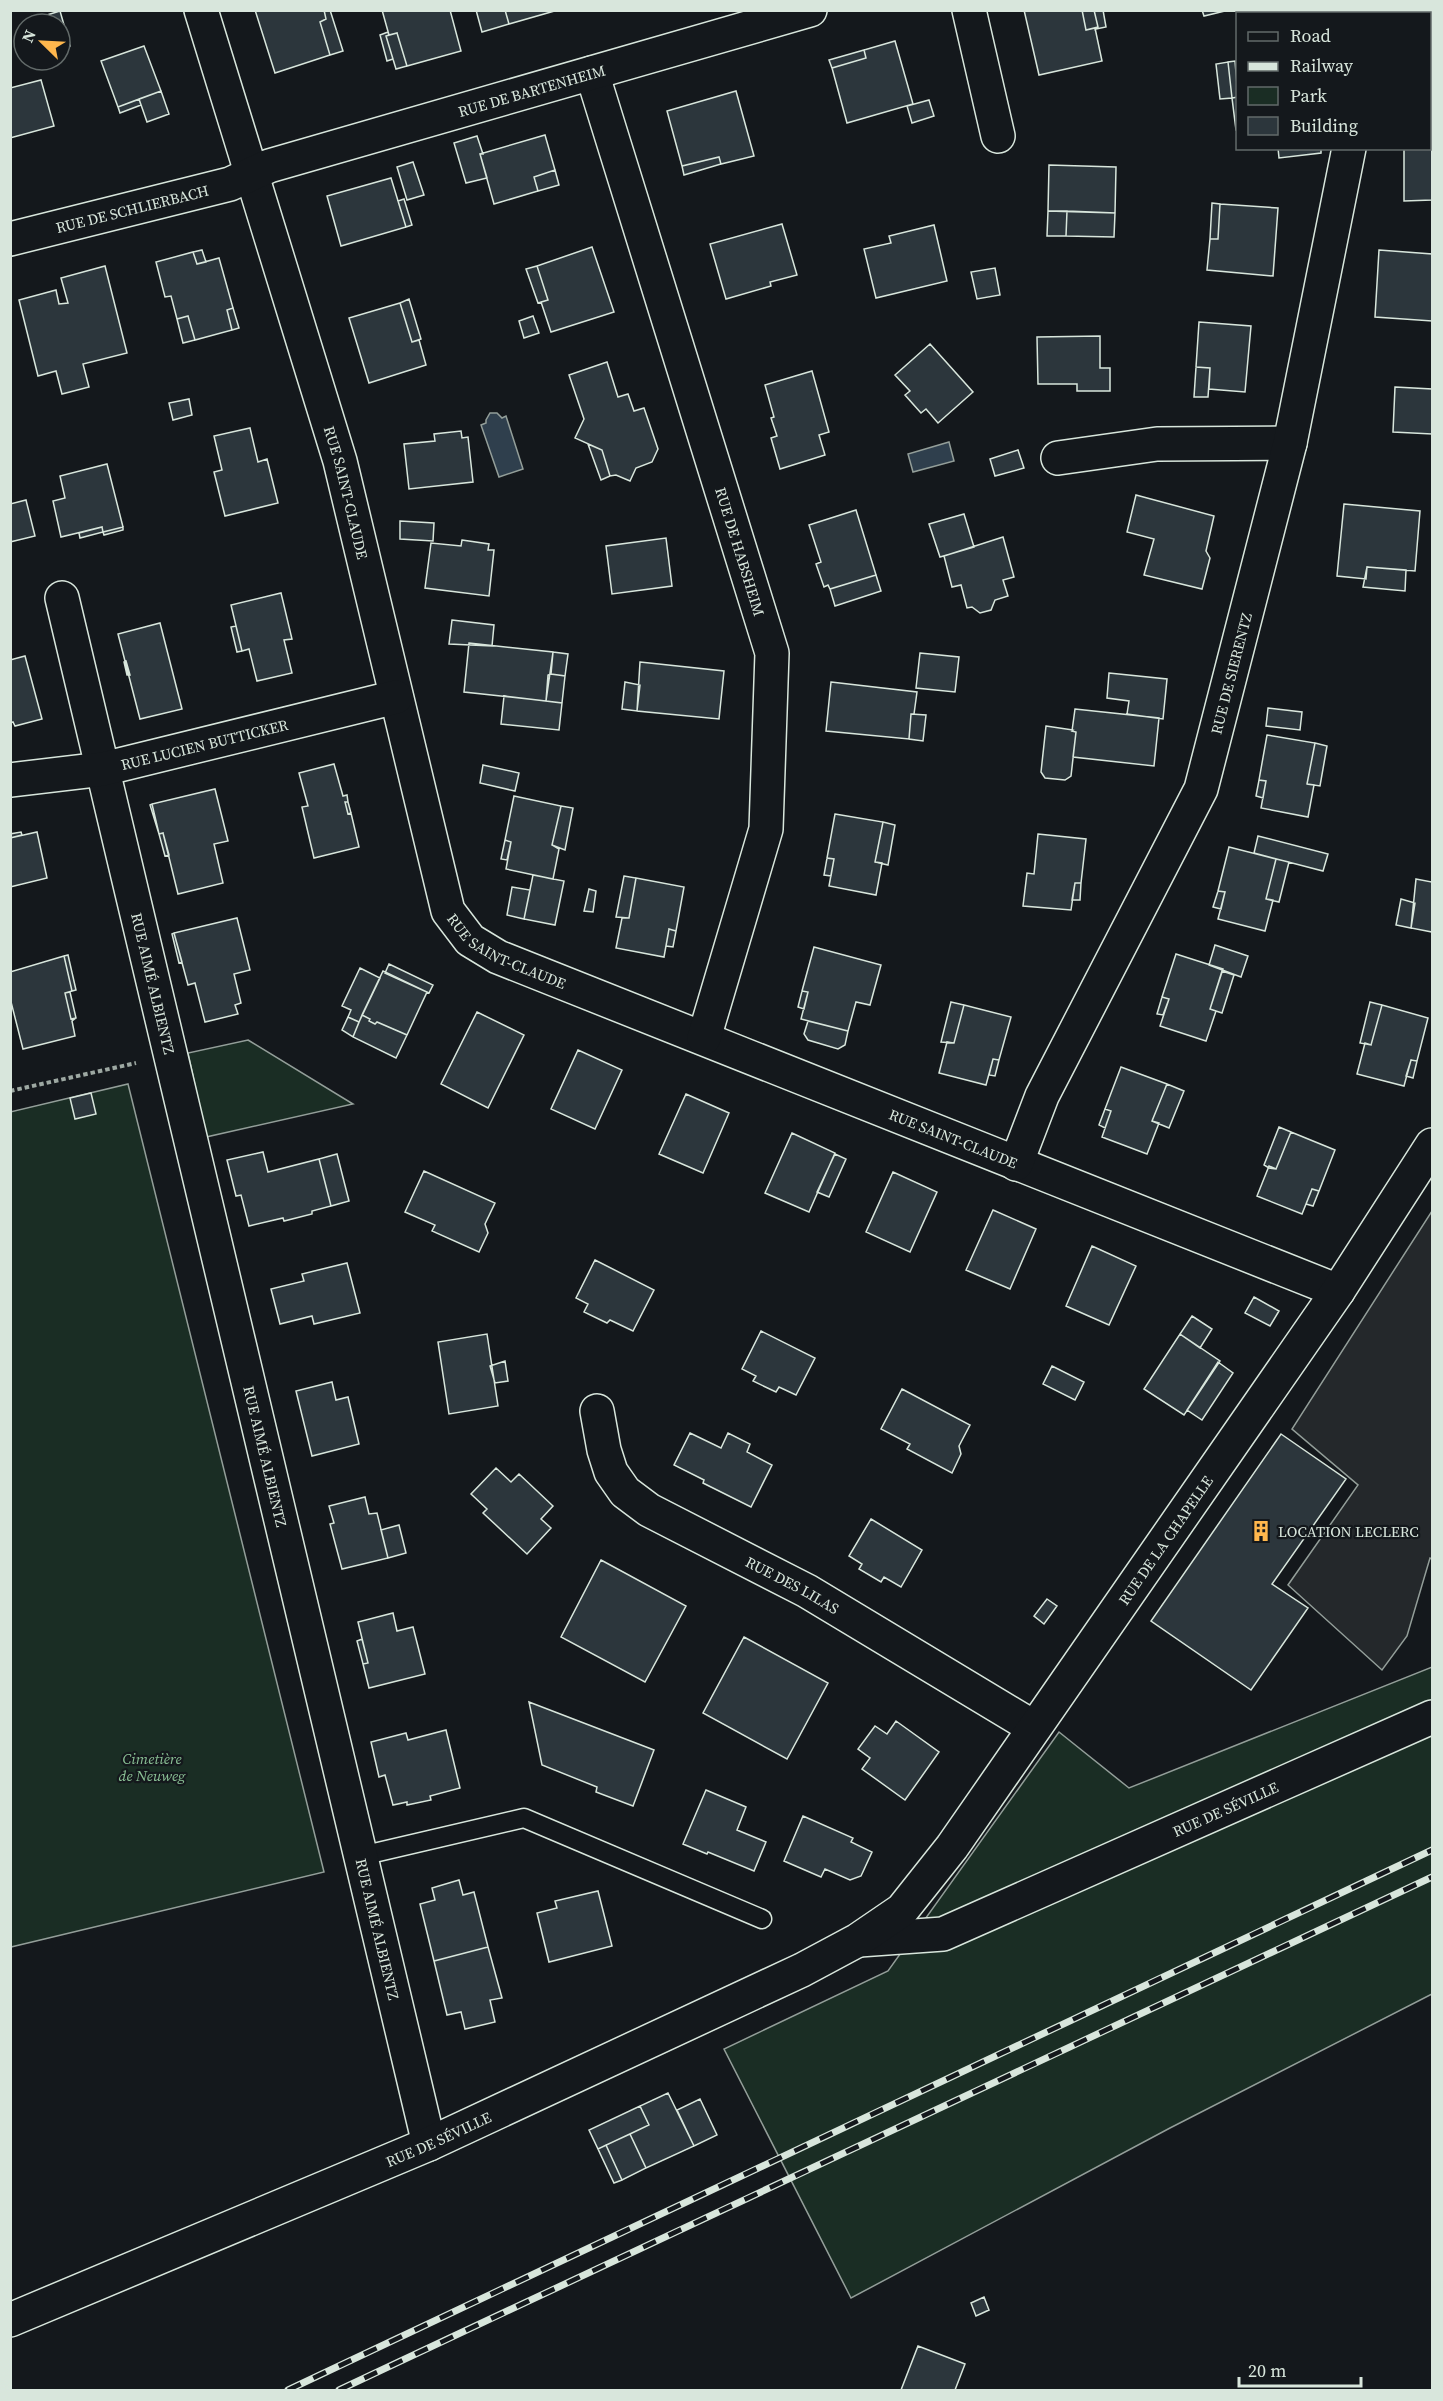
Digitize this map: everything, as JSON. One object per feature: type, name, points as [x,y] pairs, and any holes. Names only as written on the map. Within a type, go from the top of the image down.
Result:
[{"type":"street","name":"RUE SAINT-CLAUDE","points":[[201,10],[340,461],[448,911],[470,940],[498,957],[1338,1291]]},
{"type":"street","name":"RUE DE BARTENHEIM","points":[[253,174],[270,165],[810,10]]},
{"type":"street","points":[[969,10],[998,136]]},
{"type":"street","name":"RUE DE HABSHEIM","points":[[592,73],[772,653],[766,829],[704,1038]]},
{"type":"street","name":"RUE DE SIERENTZ","points":[[1016,1164],[1042,1096],[1201,789],[1290,443],[1349,150]]},
{"type":"street","name":"RUE DE SCHLIERBACH","points":[[10,239],[230,184],[253,174]]},
{"type":"street","points":[[1058,458],[1157,444],[1290,443]]},
{"type":"street","name":"RUE AIMÉ ALBIENTZ","points":[[62,598],[429,2144]]},
{"type":"street","name":"RUE LUCIEN BUTTICKER","points":[[10,780],[103,769],[396,697]]},
{"type":"street","name":"RUE DE LA CHAPELLE","points":[[870,1932],[902,1910],[928,1878],[1338,1291],[1432,1145]]},
{"type":"street","name":"RUE DES LILAS","points":[[597,1411],[604,1450],[611,1472],[625,1492],[649,1510],[807,1591],[1033,1727]]},
{"type":"street","name":"RUE DE SÉVILLE","points":[[10,2320],[429,2144],[802,1970],[870,1932],[941,1921],[1019,1902],[1432,1717]]},
{"type":"lane","points":[[361,1856],[524,1818],[762,1919]]},
{"type":"path","points":[[10,1091],[172,1055]]},
{"type":"green space","points":[[248,1040],[353,1104],[206,1137],[188,1053]]},
{"type":"green space","name":"Cimetière de Neuweg","points":[[128,1084],[324,1872],[11,1947],[10,1112]]},
{"type":"green space","points":[[1432,1667],[1432,1994],[1170,2128],[851,2298],[724,2049],[888,1971],[1059,1732],[1129,1788]]},
{"type":"shaded area","points":[[1432,1211],[1432,1559],[1430,1558],[1407,1636],[1382,1670],[1288,1585],[1358,1485],[1292,1429]]},
{"type":"water","points":[[490,413],[497,413],[502,418],[506,416],[523,469],[499,477],[481,425],[486,423]]},
{"type":"water","points":[[949,442],[954,461],[913,472],[908,454]]},
{"type":"building","points":[[255,10],[324,10],[326,19],[320,22],[330,55],[275,73]]},
{"type":"building","points":[[324,10],[330,10],[343,51],[330,55],[320,22],[326,19]]},
{"type":"building","points":[[382,10],[450,10],[461,51],[407,66],[397,33],[389,35]]},
{"type":"building","points":[[476,10],[505,10],[509,24],[482,32]]},
{"type":"building","points":[[505,10],[558,10],[509,24]]},
{"type":"building","points":[[1024,10],[1082,10],[1086,30],[1095,28],[1102,61],[1039,75]]},
{"type":"building","points":[[1082,10],[1094,10],[1098,27],[1086,30]]},
{"type":"building","points":[[1094,10],[1103,10],[1106,27],[1096,29],[1098,27]]},
{"type":"building","points":[[1202,10],[1229,10],[1204,16]]},
{"type":"building","points":[[388,32],[389,35],[386,36],[393,59],[387,61],[380,35]]},
{"type":"building","points":[[397,33],[407,66],[396,69],[386,36]]},
{"type":"building","points":[[1431,33],[1432,33],[1431,83]]},
{"type":"building","points":[[895,41],[913,104],[847,123],[832,68],[866,58],[864,50]]},
{"type":"building","points":[[144,46],[161,91],[118,107],[101,61]]},
{"type":"building","points":[[864,50],[866,58],[832,68],[829,60]]},
{"type":"building","points":[[1235,61],[1236,97],[1232,98],[1228,62]]},
{"type":"building","points":[[1228,62],[1232,98],[1220,99],[1216,64]]},
{"type":"building","points":[[41,80],[54,126],[10,138],[10,88]]},
{"type":"building","points":[[161,91],[169,114],[147,122],[139,99]]},
{"type":"building","points":[[736,91],[754,156],[721,164],[719,157],[682,166],[667,111]]},
{"type":"building","points":[[1236,97],[1236,130],[1232,98]]},
{"type":"building","points":[[139,99],[141,105],[120,113],[118,107]]},
{"type":"building","points":[[929,100],[934,116],[912,123],[907,106]]},
{"type":"building","points":[[545,135],[555,170],[534,177],[538,191],[494,204],[480,154]]},
{"type":"building","points":[[477,136],[487,178],[466,183],[454,143]]},
{"type":"building","points":[[1432,143],[1432,200],[1404,201],[1404,150],[1431,150]]},
{"type":"building","points":[[1278,150],[1321,150],[1321,153],[1279,158]]},
{"type":"building","points":[[719,157],[721,164],[684,175],[682,166]]},
{"type":"building","points":[[413,162],[424,195],[407,200],[397,167]]},
{"type":"building","points":[[1049,165],[1116,167],[1115,213],[1048,211]]},
{"type":"building","points":[[555,170],[559,185],[538,191],[534,177]]},
{"type":"building","points":[[391,178],[406,227],[341,246],[327,196]]},
{"type":"building","points":[[404,199],[412,225],[406,227],[398,201]]},
{"type":"building","points":[[1212,203],[1220,204],[1218,239],[1210,239]]},
{"type":"building","points":[[1220,204],[1278,208],[1273,276],[1207,270],[1210,239],[1218,239]]},
{"type":"building","points":[[1048,211],[1067,211],[1066,236],[1047,236]]},
{"type":"building","points":[[1067,211],[1115,213],[1114,237],[1066,236]]},
{"type":"building","points":[[782,224],[797,275],[770,282],[771,286],[726,299],[710,244]]},
{"type":"building","points":[[934,225],[947,281],[876,298],[864,249],[891,243],[889,236]]},
{"type":"building","points":[[592,247],[614,312],[551,332],[541,302],[548,300],[537,266]]},
{"type":"building","points":[[202,250],[206,262],[197,264],[193,252]]},
{"type":"building","points":[[1379,250],[1432,254],[1432,321],[1375,317]]},
{"type":"building","points":[[193,252],[197,264],[219,258],[233,308],[227,310],[232,330],[195,340],[188,316],[177,319],[171,296],[165,297],[156,262]]},
{"type":"building","points":[[105,266],[127,353],[83,364],[89,387],[62,394],[56,371],[38,376],[19,300],[56,290],[59,304],[68,303],[61,278]]},
{"type":"building","points":[[537,266],[548,300],[538,303],[526,269]]},
{"type":"building","points":[[995,268],[1000,295],[977,299],[971,272]]},
{"type":"building","points":[[409,299],[421,339],[412,342],[400,303]]},
{"type":"building","points":[[400,303],[412,342],[419,340],[426,365],[369,383],[349,318]]},
{"type":"building","points":[[233,308],[239,328],[232,330],[227,310]]},
{"type":"building","points":[[188,316],[195,340],[183,343],[177,319]]},
{"type":"building","points":[[533,316],[539,333],[524,338],[519,321]]},
{"type":"building","points":[[1199,322],[1251,326],[1245,392],[1209,389],[1210,368],[1196,367]]},
{"type":"building","points":[[1100,336],[1100,368],[1110,368],[1110,391],[1077,391],[1077,384],[1038,384],[1037,337]]},
{"type":"building","points":[[930,344],[973,392],[938,423],[926,409],[921,413],[905,395],[910,391],[895,375]]},
{"type":"building","points":[[607,362],[618,397],[628,394],[634,411],[644,408],[658,449],[652,462],[636,468],[630,481],[616,475],[610,476],[602,450],[575,438],[584,419],[569,375]]},
{"type":"building","points":[[1196,367],[1210,368],[1208,397],[1194,397]]},
{"type":"building","points":[[812,371],[829,432],[819,435],[825,455],[780,469],[771,438],[777,436],[765,385]]},
{"type":"building","points":[[1395,387],[1432,389],[1432,434],[1393,432]]},
{"type":"building","points":[[189,399],[192,415],[173,420],[169,403]]},
{"type":"building","points":[[250,428],[258,462],[267,459],[278,503],[225,516],[214,472],[222,470],[214,436]]},
{"type":"building","points":[[461,431],[462,438],[468,437],[473,482],[409,489],[404,444],[435,441],[434,434]]},
{"type":"building","points":[[588,444],[602,450],[610,476],[601,480]]},
{"type":"building","points":[[1018,450],[1024,468],[995,476],[990,459]]},
{"type":"building","points":[[107,464],[123,527],[103,532],[102,527],[61,537],[53,501],[65,498],[60,476]]},
{"type":"building","points":[[1136,495],[1214,516],[1206,551],[1210,558],[1202,589],[1144,575],[1154,539],[1127,532]]},
{"type":"building","points":[[26,500],[35,536],[10,542],[10,504]]},
{"type":"building","points":[[1344,504],[1420,511],[1415,571],[1367,567],[1366,579],[1337,576]]},
{"type":"building","points":[[856,510],[876,575],[830,589],[828,585],[824,587],[816,564],[821,562],[809,525]]},
{"type":"building","points":[[964,514],[974,547],[940,557],[929,524]]},
{"type":"building","points":[[400,521],[434,523],[433,541],[400,539]]},
{"type":"building","points":[[102,527],[103,532],[80,538],[79,533]]},
{"type":"building","points":[[123,527],[123,530],[104,535],[103,532]]},
{"type":"building","points":[[1003,537],[1014,577],[1003,580],[1008,596],[995,600],[991,610],[980,613],[972,607],[967,608],[961,585],[952,587],[944,556]]},
{"type":"building","points":[[666,538],[672,586],[612,594],[606,546]]},
{"type":"building","points":[[462,540],[489,544],[488,550],[494,550],[489,596],[425,588],[431,543],[461,546]]},
{"type":"building","points":[[1367,567],[1406,570],[1405,591],[1363,587]]},
{"type":"building","points":[[876,575],[881,591],[835,606],[830,589]]},
{"type":"building","points":[[281,593],[292,639],[284,640],[292,673],[257,681],[249,649],[242,651],[231,605]]},
{"type":"building","points":[[452,620],[494,625],[492,646],[449,644]]},
{"type":"building","points":[[160,623],[182,709],[140,719],[118,634]]},
{"type":"building","points":[[236,626],[242,651],[237,652],[231,627]]},
{"type":"building","points":[[469,643],[553,652],[546,701],[464,692]]},
{"type":"building","points":[[553,652],[568,654],[565,676],[551,674]]},
{"type":"building","points":[[920,653],[959,657],[955,692],[916,688]]},
{"type":"building","points":[[25,656],[42,719],[15,726],[13,722],[10,723],[10,660]]},
{"type":"building","points":[[126,661],[130,675],[127,675],[124,662]]},
{"type":"building","points":[[640,662],[724,671],[719,719],[637,711]]},
{"type":"building","points":[[1109,673],[1167,679],[1163,719],[1127,714],[1129,701],[1107,698]]},
{"type":"building","points":[[548,675],[565,676],[562,703],[546,701]]},
{"type":"building","points":[[625,682],[640,685],[637,711],[622,709]]},
{"type":"building","points":[[831,682],[917,692],[914,714],[911,714],[909,739],[826,731]]},
{"type":"building","points":[[504,696],[562,703],[559,730],[501,724]]},
{"type":"building","points":[[1268,708],[1302,712],[1300,730],[1266,726]]},
{"type":"building","points":[[1075,709],[1159,718],[1154,766],[1073,757],[1076,732],[1072,731]]},
{"type":"building","points":[[911,714],[926,715],[923,741],[909,739]]},
{"type":"building","points":[[1046,726],[1076,732],[1071,776],[1065,780],[1045,778],[1041,772]]},
{"type":"building","points":[[1267,735],[1315,743],[1307,784],[1314,785],[1308,817],[1261,808],[1266,781],[1259,780]]},
{"type":"building","points":[[1315,743],[1327,746],[1320,786],[1307,784]]},
{"type":"building","points":[[334,764],[343,796],[347,795],[348,802],[345,802],[348,814],[351,813],[359,847],[314,858],[302,807],[308,806],[299,773]]},
{"type":"building","points":[[483,765],[519,773],[515,791],[480,783]]},
{"type":"building","points":[[1259,780],[1266,781],[1263,798],[1256,796]]},
{"type":"building","points":[[215,789],[228,841],[214,844],[223,883],[178,894],[163,833],[159,834],[152,804]]},
{"type":"building","points":[[514,796],[561,806],[552,845],[559,849],[553,879],[506,869],[511,842],[505,840]]},
{"type":"building","points":[[345,802],[348,802],[351,813],[348,814]]},
{"type":"building","points":[[152,804],[159,834],[150,805]]},
{"type":"building","points":[[561,806],[573,808],[565,850],[552,845]]},
{"type":"building","points":[[835,814],[883,822],[875,862],[882,863],[876,895],[829,886],[834,859],[827,858]]},
{"type":"building","points":[[883,822],[895,825],[888,865],[875,862]]},
{"type":"building","points":[[21,832],[22,835],[10,838],[10,834]]},
{"type":"building","points":[[37,832],[47,878],[10,887],[10,838]]},
{"type":"building","points":[[163,833],[169,855],[165,856],[159,834]]},
{"type":"building","points":[[1038,834],[1086,839],[1081,883],[1075,883],[1071,910],[1023,906],[1027,873],[1034,874]]},
{"type":"building","points":[[1258,836],[1328,854],[1323,871],[1254,853]]},
{"type":"building","points":[[505,840],[511,842],[507,860],[501,859]]},
{"type":"building","points":[[1229,847],[1276,859],[1266,899],[1273,900],[1265,931],[1218,919],[1225,892],[1218,891]]},
{"type":"building","points":[[827,858],[834,859],[831,876],[824,875]]},
{"type":"building","points":[[1276,859],[1289,862],[1279,902],[1266,899]]},
{"type":"building","points":[[533,875],[564,881],[555,925],[524,919]]},
{"type":"building","points":[[624,876],[636,878],[629,918],[616,917]]},
{"type":"building","points":[[636,878],[684,887],[676,931],[669,929],[664,957],[616,948],[622,918],[629,918]]},
{"type":"building","points":[[1416,879],[1432,882],[1432,932],[1411,928]]},
{"type":"building","points":[[1075,883],[1081,883],[1080,900],[1072,900]]},
{"type":"building","points":[[512,887],[530,890],[524,919],[507,915]]},
{"type":"building","points":[[589,889],[596,891],[593,912],[584,911]]},
{"type":"building","points":[[1218,891],[1225,892],[1221,909],[1213,907]]},
{"type":"building","points":[[1401,899],[1415,903],[1411,928],[1396,925]]},
{"type":"building","points":[[237,918],[250,970],[234,974],[241,1003],[235,1005],[238,1014],[205,1022],[195,983],[188,985],[174,933]]},
{"type":"building","points":[[669,929],[676,931],[673,947],[666,946]]},
{"type":"building","points":[[174,933],[182,962],[179,963],[172,934]]},
{"type":"building","points":[[1215,945],[1248,956],[1241,977],[1209,965]]},
{"type":"building","points":[[814,947],[881,965],[870,1005],[856,1002],[848,1031],[801,1019],[808,992],[802,991]]},
{"type":"building","points":[[1176,954],[1223,969],[1210,1009],[1216,1011],[1206,1041],[1160,1026],[1169,999],[1162,997]]},
{"type":"building","points":[[68,955],[76,990],[72,991],[64,956]]},
{"type":"building","points":[[64,956],[72,991],[65,993],[71,1019],[76,1018],[72,1021],[75,1036],[23,1049],[10,998],[10,972]]},
{"type":"building","points":[[389,964],[433,985],[429,993],[385,973]]},
{"type":"building","points":[[360,968],[380,978],[359,1022],[348,1017],[351,1010],[342,1006]]},
{"type":"building","points":[[383,971],[427,992],[407,1035],[377,1022],[375,1024],[362,1015]]},
{"type":"building","points":[[1222,971],[1234,975],[1222,1013],[1210,1009]]},
{"type":"building","points":[[802,991],[808,992],[804,1009],[798,1007]]},
{"type":"building","points":[[70,992],[76,1018],[71,1019],[65,993]]},
{"type":"building","points":[[1162,997],[1169,999],[1163,1015],[1157,1014]]},
{"type":"building","points":[[951,1002],[964,1005],[954,1043],[941,1042]]},
{"type":"building","points":[[1370,1002],[1382,1005],[1371,1045],[1360,1043]]},
{"type":"building","points":[[964,1005],[1011,1017],[999,1060],[993,1059],[986,1085],[939,1073],[947,1042],[954,1043]]},
{"type":"building","points":[[1382,1005],[1428,1018],[1417,1061],[1411,1060],[1404,1086],[1357,1074],[1365,1043],[1371,1045]]},
{"type":"building","points":[[477,1012],[524,1035],[488,1108],[441,1084]]},
{"type":"building","points":[[362,1015],[375,1024],[377,1022],[407,1035],[396,1058],[353,1037]]},
{"type":"building","points":[[348,1017],[359,1022],[353,1037],[342,1030]]},
{"type":"building","points":[[808,1021],[848,1031],[845,1045],[838,1049],[808,1040],[804,1034]]},
{"type":"building","points":[[578,1050],[622,1070],[595,1129],[551,1109]]},
{"type":"building","points":[[993,1059],[999,1060],[995,1076],[989,1075]]},
{"type":"building","points":[[1411,1060],[1417,1061],[1413,1078],[1406,1076]]},
{"type":"building","points":[[1121,1067],[1167,1084],[1152,1121],[1159,1123],[1147,1154],[1102,1137],[1111,1111],[1105,1109]]},
{"type":"building","points":[[1167,1084],[1184,1091],[1169,1128],[1152,1121]]},
{"type":"building","points":[[91,1093],[96,1114],[75,1119],[70,1098]]},
{"type":"building","points":[[686,1094],[729,1113],[703,1173],[659,1154]]},
{"type":"building","points":[[1105,1109],[1111,1111],[1105,1128],[1099,1125]]},
{"type":"building","points":[[1279,1127],[1291,1132],[1276,1169],[1269,1168],[1264,1165]]},
{"type":"building","points":[[1291,1132],[1335,1150],[1319,1191],[1312,1189],[1302,1214],[1257,1196],[1269,1166],[1276,1169]]},
{"type":"building","points":[[792,1133],[835,1153],[809,1212],[765,1193]]},
{"type":"building","points":[[263,1152],[268,1172],[319,1159],[331,1206],[312,1211],[312,1214],[284,1221],[283,1218],[249,1226],[241,1195],[236,1196],[227,1160]]},
{"type":"building","points":[[337,1154],[349,1201],[331,1206],[319,1159]]},
{"type":"building","points":[[835,1154],[846,1159],[829,1197],[817,1192]]},
{"type":"building","points":[[424,1171],[495,1203],[485,1224],[488,1233],[479,1252],[432,1231],[435,1225],[405,1212]]},
{"type":"building","points":[[893,1172],[937,1192],[910,1252],[866,1232]]},
{"type":"building","points":[[1312,1189],[1319,1191],[1313,1206],[1306,1204]]},
{"type":"building","points":[[993,1210],[1036,1229],[1010,1289],[966,1270]]},
{"type":"building","points":[[1092,1246],[1136,1266],[1109,1325],[1066,1306]]},
{"type":"building","points":[[595,1260],[654,1290],[633,1331],[610,1320],[607,1323],[584,1312],[588,1304],[576,1298]]},
{"type":"building","points":[[347,1263],[360,1313],[314,1324],[312,1316],[280,1324],[271,1289],[304,1281],[302,1274]]},
{"type":"building","points":[[1254,1297],[1279,1311],[1270,1326],[1245,1313]]},
{"type":"building","points":[[1192,1316],[1212,1329],[1200,1348],[1180,1334]]},
{"type":"building","points":[[761,1331],[815,1358],[796,1395],[779,1387],[776,1392],[753,1381],[756,1376],[742,1369]]},
{"type":"building","points":[[487,1334],[498,1406],[449,1414],[438,1342]]},
{"type":"building","points":[[1180,1334],[1220,1361],[1184,1415],[1144,1389]]},
{"type":"building","points":[[505,1361],[508,1381],[495,1383],[490,1366]]},
{"type":"building","points":[[1218,1362],[1233,1373],[1202,1420],[1187,1410]]},
{"type":"building","points":[[1052,1366],[1084,1382],[1075,1400],[1043,1384]]},
{"type":"building","points":[[332,1382],[336,1400],[348,1397],[359,1444],[312,1456],[296,1391]]},
{"type":"building","points":[[902,1389],[970,1425],[959,1446],[961,1454],[952,1473],[907,1449],[910,1444],[881,1429]]},
{"type":"building","points":[[690,1433],[721,1448],[728,1433],[750,1444],[747,1452],[772,1465],[751,1507],[703,1483],[704,1480],[674,1465]]},
{"type":"building","name":"LOCATION LECLERC","points":[[1281,1434],[1346,1479],[1272,1584],[1308,1608],[1251,1690],[1151,1621]]},
{"type":"building","points":[[496,1468],[511,1482],[519,1474],[553,1506],[541,1519],[551,1528],[527,1554],[483,1513],[487,1509],[471,1494]]},
{"type":"building","points":[[365,1497],[369,1514],[377,1513],[388,1558],[342,1569],[330,1524],[334,1523],[329,1506]]},
{"type":"building","points":[[871,1519],[922,1550],[901,1587],[884,1577],[881,1582],[859,1569],[862,1564],[849,1556]]},
{"type":"building","points":[[399,1525],[406,1553],[388,1558],[381,1530]]},
{"type":"building","points":[[601,1560],[686,1606],[645,1682],[561,1637]]},
{"type":"building","points":[[1047,1599],[1057,1606],[1044,1624],[1034,1616]]},
{"type":"building","points":[[393,1613],[397,1631],[413,1627],[425,1674],[369,1688],[363,1664],[368,1663],[358,1622]]},
{"type":"building","points":[[744,1637],[828,1683],[787,1759],[703,1713]]},
{"type":"building","points":[[362,1639],[368,1663],[363,1664],[357,1641]]},
{"type":"building","points":[[529,1702],[654,1750],[633,1806],[596,1792],[597,1787],[542,1765]]},
{"type":"building","points":[[896,1721],[939,1752],[905,1800],[862,1769],[870,1758],[858,1749],[875,1726],[887,1734]]},
{"type":"building","points":[[446,1730],[460,1788],[430,1796],[431,1800],[407,1805],[407,1802],[393,1805],[385,1775],[379,1777],[371,1742],[406,1733],[408,1740]]},
{"type":"building","points":[[706,1790],[746,1807],[737,1830],[766,1842],[754,1871],[683,1844]]},
{"type":"building","points":[[803,1816],[853,1838],[851,1842],[872,1852],[861,1876],[850,1880],[825,1869],[821,1877],[784,1861]]},
{"type":"building","points":[[459,1880],[463,1895],[474,1892],[488,1947],[434,1961],[420,1904],[435,1900],[432,1888]]},
{"type":"building","points":[[598,1891],[612,1946],[549,1962],[537,1913],[557,1908],[555,1901]]},
{"type":"building","points":[[488,1947],[502,1998],[490,2000],[495,2022],[465,2029],[461,2012],[447,2015],[434,1961]]},
{"type":"building","points":[[668,2093],[694,2146],[646,2168],[630,2134],[649,2125],[640,2106]]},
{"type":"building","points":[[700,2099],[717,2135],[694,2146],[677,2110]]},
{"type":"building","points":[[640,2106],[649,2125],[598,2149],[589,2130]]},
{"type":"building","points":[[630,2134],[646,2168],[622,2180],[606,2145]]},
{"type":"building","points":[[606,2145],[622,2180],[614,2183],[598,2149]]},
{"type":"building","points":[[984,2297],[989,2310],[976,2316],[971,2303]]},
{"type":"building","points":[[918,2346],[965,2364],[955,2390],[901,2390]]},
{"type":"railway","points":[[288,2390],[1432,1850]]},
{"type":"railway","points":[[339,2390],[1432,1877]]},
{"type":"place","name":"LOCATION LECLERC","points":[[1261,1531]]}]
